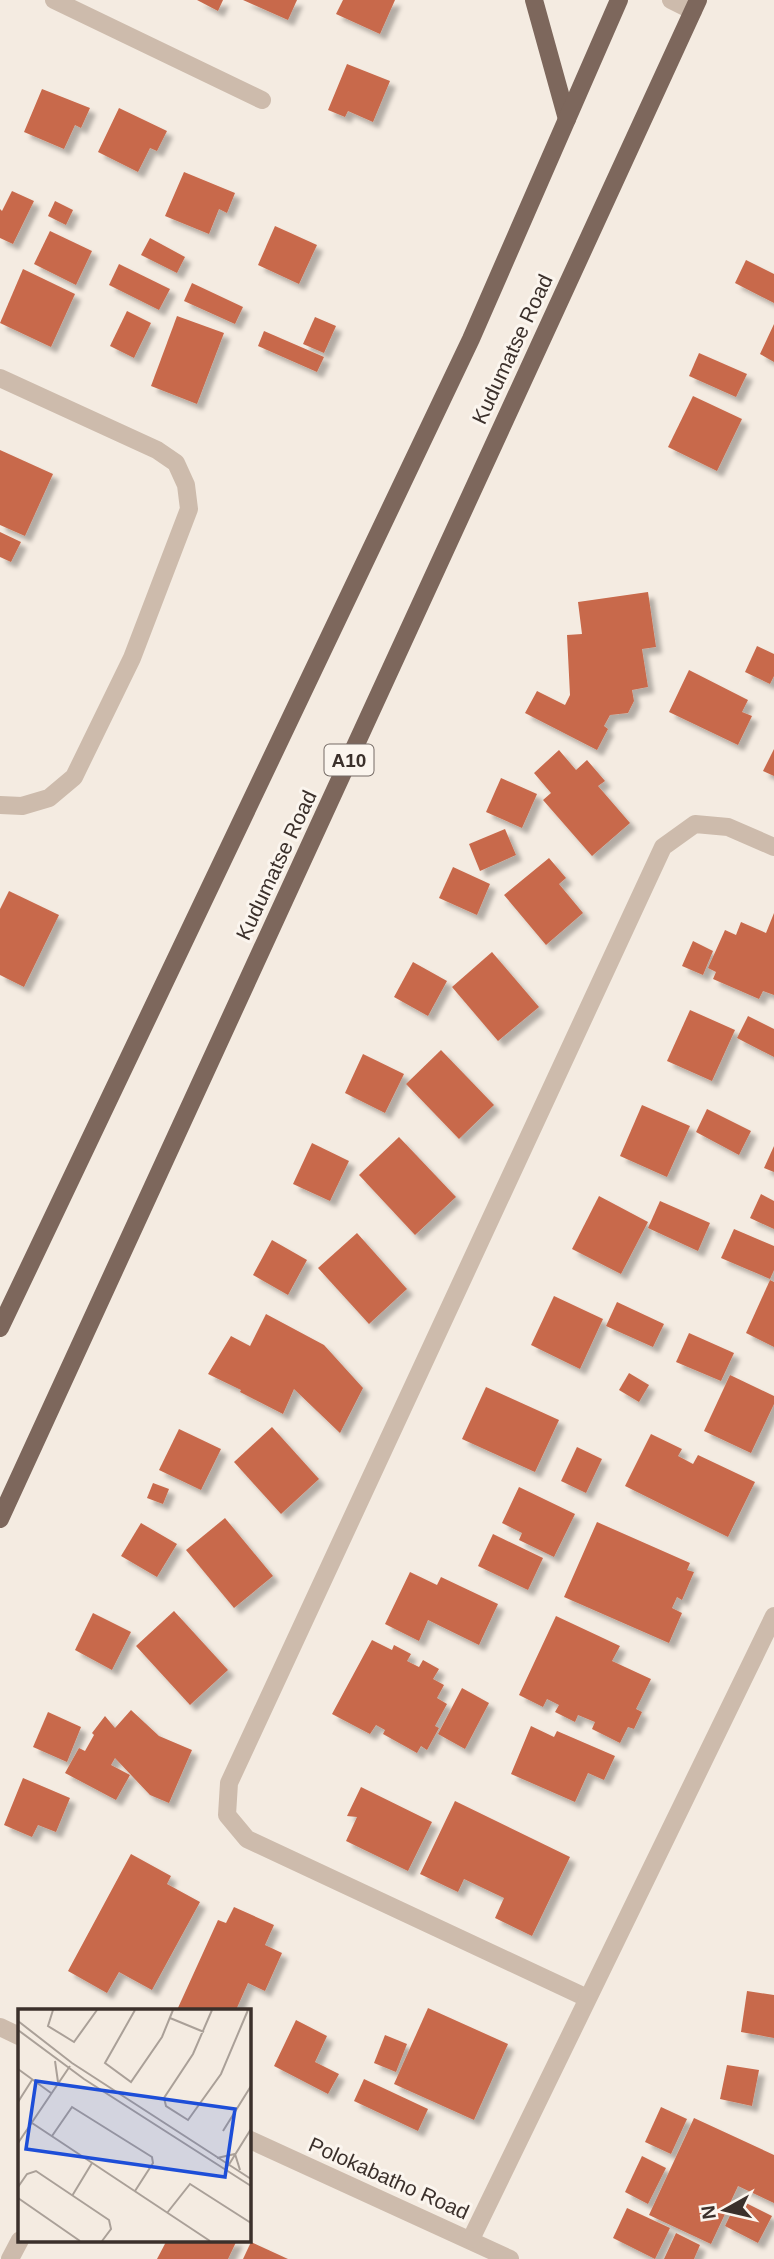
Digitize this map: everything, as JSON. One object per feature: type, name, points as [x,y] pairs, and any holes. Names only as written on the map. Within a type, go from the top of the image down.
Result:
[{"type":"main road","points":[[534,0],[567,119]]},
{"type":"main road","name":"Kudumatse Road","points":[[0,1328],[471,339],[619,0]]},
{"type":"main road","name":"Kudumatse Road","points":[[0,1519],[695,6]]},
{"type":"street","points":[[54,0],[262,100]]},
{"type":"street","points":[[671,0],[695,6]]},
{"type":"street","points":[[0,378],[157,450],[176,463],[186,485],[189,509],[132,658],[74,777],[49,798],[22,806],[0,805]]},
{"type":"street","points":[[587,1998],[247,1839],[227,1815],[229,1783],[663,847],[695,824],[728,827],[774,847]]},
{"type":"street","points":[[471,2239],[774,1616]]},
{"type":"street","points":[[0,2027],[18,2036]]},
{"type":"street","name":"Polokabatho Road","points":[[250,2140],[510,2259]]},
{"type":"street","points":[[10,2259],[19,2242]]},
{"type":"building","points":[[197,0],[223,0],[218,11]]},
{"type":"building","points":[[243,0],[297,0],[288,20]]},
{"type":"building","points":[[343,0],[395,0],[380,34],[336,14]]},
{"type":"building","points":[[347,64],[390,81],[373,122],[348,111],[345,117],[328,110]]},
{"type":"building","points":[[42,89],[90,108],[81,128],[75,125],[64,149],[24,132]]},
{"type":"building","points":[[119,108],[167,131],[157,151],[150,148],[138,172],[98,152]]},
{"type":"building","points":[[184,172],[235,193],[227,213],[219,209],[209,234],[165,216]]},
{"type":"building","points":[[12,191],[34,201],[13,244],[0,238],[0,209],[2,211]]},
{"type":"building","points":[[55,201],[73,210],[66,225],[48,216]]},
{"type":"building","points":[[275,226],[317,245],[299,284],[258,265]]},
{"type":"building","points":[[50,231],[92,251],[76,285],[34,264]]},
{"type":"building","points":[[150,238],[185,257],[177,273],[141,255]]},
{"type":"building","points":[[746,260],[774,274],[774,303],[735,283]]},
{"type":"building","points":[[119,264],[170,289],[159,310],[109,285]]},
{"type":"building","points":[[23,269],[75,294],[51,347],[0,323]]},
{"type":"building","points":[[192,283],[243,307],[235,324],[184,301]]},
{"type":"building","points":[[127,311],[151,323],[134,358],[110,346]]},
{"type":"building","points":[[177,316],[224,333],[197,404],[151,386]]},
{"type":"building","points":[[315,317],[336,326],[324,353],[303,344]]},
{"type":"building","points":[[774,324],[774,362],[760,354]]},
{"type":"building","points":[[264,331],[324,357],[317,372],[258,346]]},
{"type":"building","points":[[699,353],[747,374],[736,397],[689,376]]},
{"type":"building","points":[[693,396],[742,419],[717,471],[668,447]]},
{"type":"building","points":[[0,450],[53,474],[25,536],[0,525]]},
{"type":"building","points":[[0,532],[21,542],[11,562],[0,557]]},
{"type":"building","points":[[648,592],[656,647],[642,649],[648,687],[632,690],[634,701],[628,713],[610,715],[604,726],[608,729],[597,750],[525,713],[537,691],[565,705],[570,695],[567,635],[582,634],[578,602]]},
{"type":"building","points":[[757,646],[774,654],[774,676],[770,684],[745,672]]},
{"type":"building","points":[[689,670],[748,700],[742,712],[752,716],[738,745],[669,712]]},
{"type":"building","points":[[774,749],[774,776],[763,771]]},
{"type":"building","points":[[559,750],[576,770],[587,760],[605,781],[598,786],[630,823],[592,856],[543,800],[551,793],[534,773]]},
{"type":"building","points":[[501,778],[537,794],[522,828],[486,812]]},
{"type":"building","points":[[505,829],[516,855],[480,871],[469,844]]},
{"type":"building","points":[[549,858],[566,878],[559,884],[583,913],[546,945],[504,895]]},
{"type":"building","points":[[453,867],[490,884],[477,915],[439,898]]},
{"type":"building","points":[[9,891],[59,915],[24,987],[0,975],[0,909]]},
{"type":"building","points":[[774,913],[774,995],[763,991],[759,999],[713,979],[716,972],[708,968],[725,930],[736,935],[741,922],[766,933]]},
{"type":"building","points":[[693,941],[713,951],[703,975],[682,966]]},
{"type":"building","points":[[492,952],[539,1007],[498,1041],[452,987]]},
{"type":"building","points":[[413,962],[447,981],[428,1016],[394,997]]},
{"type":"building","points":[[690,1010],[735,1030],[712,1081],[667,1061]]},
{"type":"building","points":[[748,1016],[774,1029],[774,1057],[737,1038]]},
{"type":"building","points":[[441,1050],[494,1105],[459,1139],[406,1084]]},
{"type":"building","points":[[363,1054],[404,1074],[385,1113],[345,1093]]},
{"type":"building","points":[[642,1105],[690,1126],[667,1177],[620,1156]]},
{"type":"building","points":[[707,1109],[751,1131],[739,1155],[696,1132]]},
{"type":"building","points":[[399,1137],[456,1197],[415,1235],[359,1175]]},
{"type":"building","points":[[312,1143],[349,1161],[330,1201],[293,1184]]},
{"type":"building","points":[[774,1146],[774,1172],[764,1168]]},
{"type":"building","points":[[761,1194],[774,1201],[774,1229],[750,1218]]},
{"type":"building","points":[[599,1196],[648,1222],[621,1274],[572,1249]]},
{"type":"building","points":[[660,1201],[710,1223],[698,1251],[648,1228]]},
{"type":"building","points":[[734,1229],[774,1246],[774,1270],[770,1279],[721,1258]]},
{"type":"building","points":[[357,1233],[407,1289],[369,1324],[318,1268]]},
{"type":"building","points":[[272,1240],[307,1260],[288,1295],[253,1275]]},
{"type":"building","points":[[770,1280],[774,1282],[774,1347],[746,1333]]},
{"type":"building","points":[[554,1296],[603,1319],[580,1369],[531,1345]]},
{"type":"building","points":[[617,1302],[664,1324],[653,1347],[606,1326]]},
{"type":"building","points":[[266,1314],[324,1345],[363,1388],[340,1433],[294,1389],[283,1414],[208,1374],[231,1336],[250,1346]]},
{"type":"building","points":[[689,1333],[734,1353],[721,1381],[676,1362]]},
{"type":"building","points":[[629,1373],[649,1385],[639,1402],[619,1390]]},
{"type":"building","points":[[730,1375],[774,1396],[774,1404],[751,1453],[704,1431]]},
{"type":"building","points":[[486,1387],[559,1420],[535,1472],[462,1439]]},
{"type":"building","points":[[272,1427],[319,1479],[281,1514],[234,1462]]},
{"type":"building","points":[[179,1429],[221,1449],[201,1490],[159,1470]]},
{"type":"building","points":[[651,1434],[682,1449],[678,1456],[693,1464],[698,1455],[755,1482],[728,1537],[625,1486]]},
{"type":"building","points":[[577,1447],[602,1459],[586,1493],[561,1481]]},
{"type":"building","points":[[153,1483],[169,1489],[163,1504],[147,1498]]},
{"type":"building","points":[[519,1487],[575,1514],[554,1557],[519,1540],[522,1533],[502,1523]]},
{"type":"building","points":[[225,1518],[273,1576],[234,1608],[186,1550]]},
{"type":"building","points":[[597,1522],[690,1563],[687,1570],[694,1572],[682,1600],[677,1597],[672,1608],[682,1613],[669,1643],[564,1597]]},
{"type":"building","points":[[141,1523],[177,1544],[157,1577],[121,1556]]},
{"type":"building","points":[[493,1534],[543,1558],[528,1590],[478,1566]]},
{"type":"building","points":[[410,1572],[437,1585],[441,1577],[498,1604],[479,1645],[428,1620],[419,1641],[385,1624]]},
{"type":"building","points":[[174,1611],[228,1670],[190,1705],[136,1646]]},
{"type":"building","points":[[93,1613],[131,1632],[112,1670],[75,1650]]},
{"type":"building","points":[[556,1616],[620,1646],[612,1661],[651,1679],[636,1709],[642,1712],[634,1729],[628,1727],[620,1743],[592,1729],[595,1722],[578,1715],[575,1722],[555,1712],[559,1705],[547,1699],[543,1707],[519,1695]]},
{"type":"building","points":[[372,1640],[392,1650],[394,1645],[411,1654],[407,1661],[419,1667],[423,1660],[439,1669],[433,1679],[444,1685],[437,1698],[447,1704],[435,1726],[439,1728],[427,1750],[421,1746],[417,1753],[383,1734],[385,1730],[376,1725],[370,1734],[332,1714]]},
{"type":"building","points":[[462,1688],[489,1703],[465,1749],[438,1734]]},
{"type":"building","points":[[131,1710],[159,1736],[192,1750],[169,1803],[150,1795],[115,1758],[111,1765],[130,1775],[116,1800],[65,1773],[79,1748],[85,1751],[94,1735],[92,1733],[105,1716],[115,1728]]},
{"type":"building","points":[[48,1712],[81,1727],[67,1762],[33,1747]]},
{"type":"building","points":[[531,1726],[554,1737],[557,1731],[615,1756],[604,1780],[588,1773],[575,1802],[511,1774]]},
{"type":"building","points":[[23,1778],[70,1798],[56,1832],[38,1825],[32,1837],[4,1825]]},
{"type":"building","points":[[361,1787],[432,1822],[408,1871],[346,1841],[357,1817],[347,1816]]},
{"type":"building","points":[[455,1801],[570,1857],[532,1936],[495,1918],[504,1898],[464,1879],[458,1892],[420,1874]]},
{"type":"building","points":[[131,1854],[171,1876],[167,1884],[200,1902],[152,1990],[119,1972],[107,1993],[68,1971]]},
{"type":"building","points":[[234,1907],[274,1925],[265,1945],[282,1953],[265,1991],[248,1983],[236,2009],[177,2009],[218,1920],[226,1923]]},
{"type":"building","points":[[747,1991],[774,1995],[774,2038],[741,2032]]},
{"type":"building","points":[[428,2008],[508,2044],[474,2120],[394,2084]]},
{"type":"building","points":[[296,2020],[327,2036],[315,2062],[339,2074],[328,2094],[274,2066]]},
{"type":"building","points":[[385,2035],[407,2044],[396,2072],[374,2063]]},
{"type":"building","points":[[727,2065],[759,2070],[752,2106],[720,2099]]},
{"type":"building","points":[[364,2079],[428,2109],[418,2131],[354,2101]]},
{"type":"building","points":[[661,2107],[687,2119],[671,2154],[645,2142]]},
{"type":"building","points":[[694,2118],[774,2155],[774,2203],[738,2186],[711,2244],[649,2215]]},
{"type":"building","points":[[642,2156],[666,2168],[648,2204],[625,2192]]},
{"type":"building","points":[[738,2199],[772,2216],[758,2243],[725,2226]]},
{"type":"building","points":[[627,2208],[670,2228],[655,2259],[613,2238]]},
{"type":"building","points":[[676,2233],[700,2245],[694,2259],[664,2259]]},
{"type":"building","points":[[166,2242],[236,2242],[228,2259],[157,2259]]},
{"type":"building","points":[[251,2242],[288,2259],[243,2259]]}]
